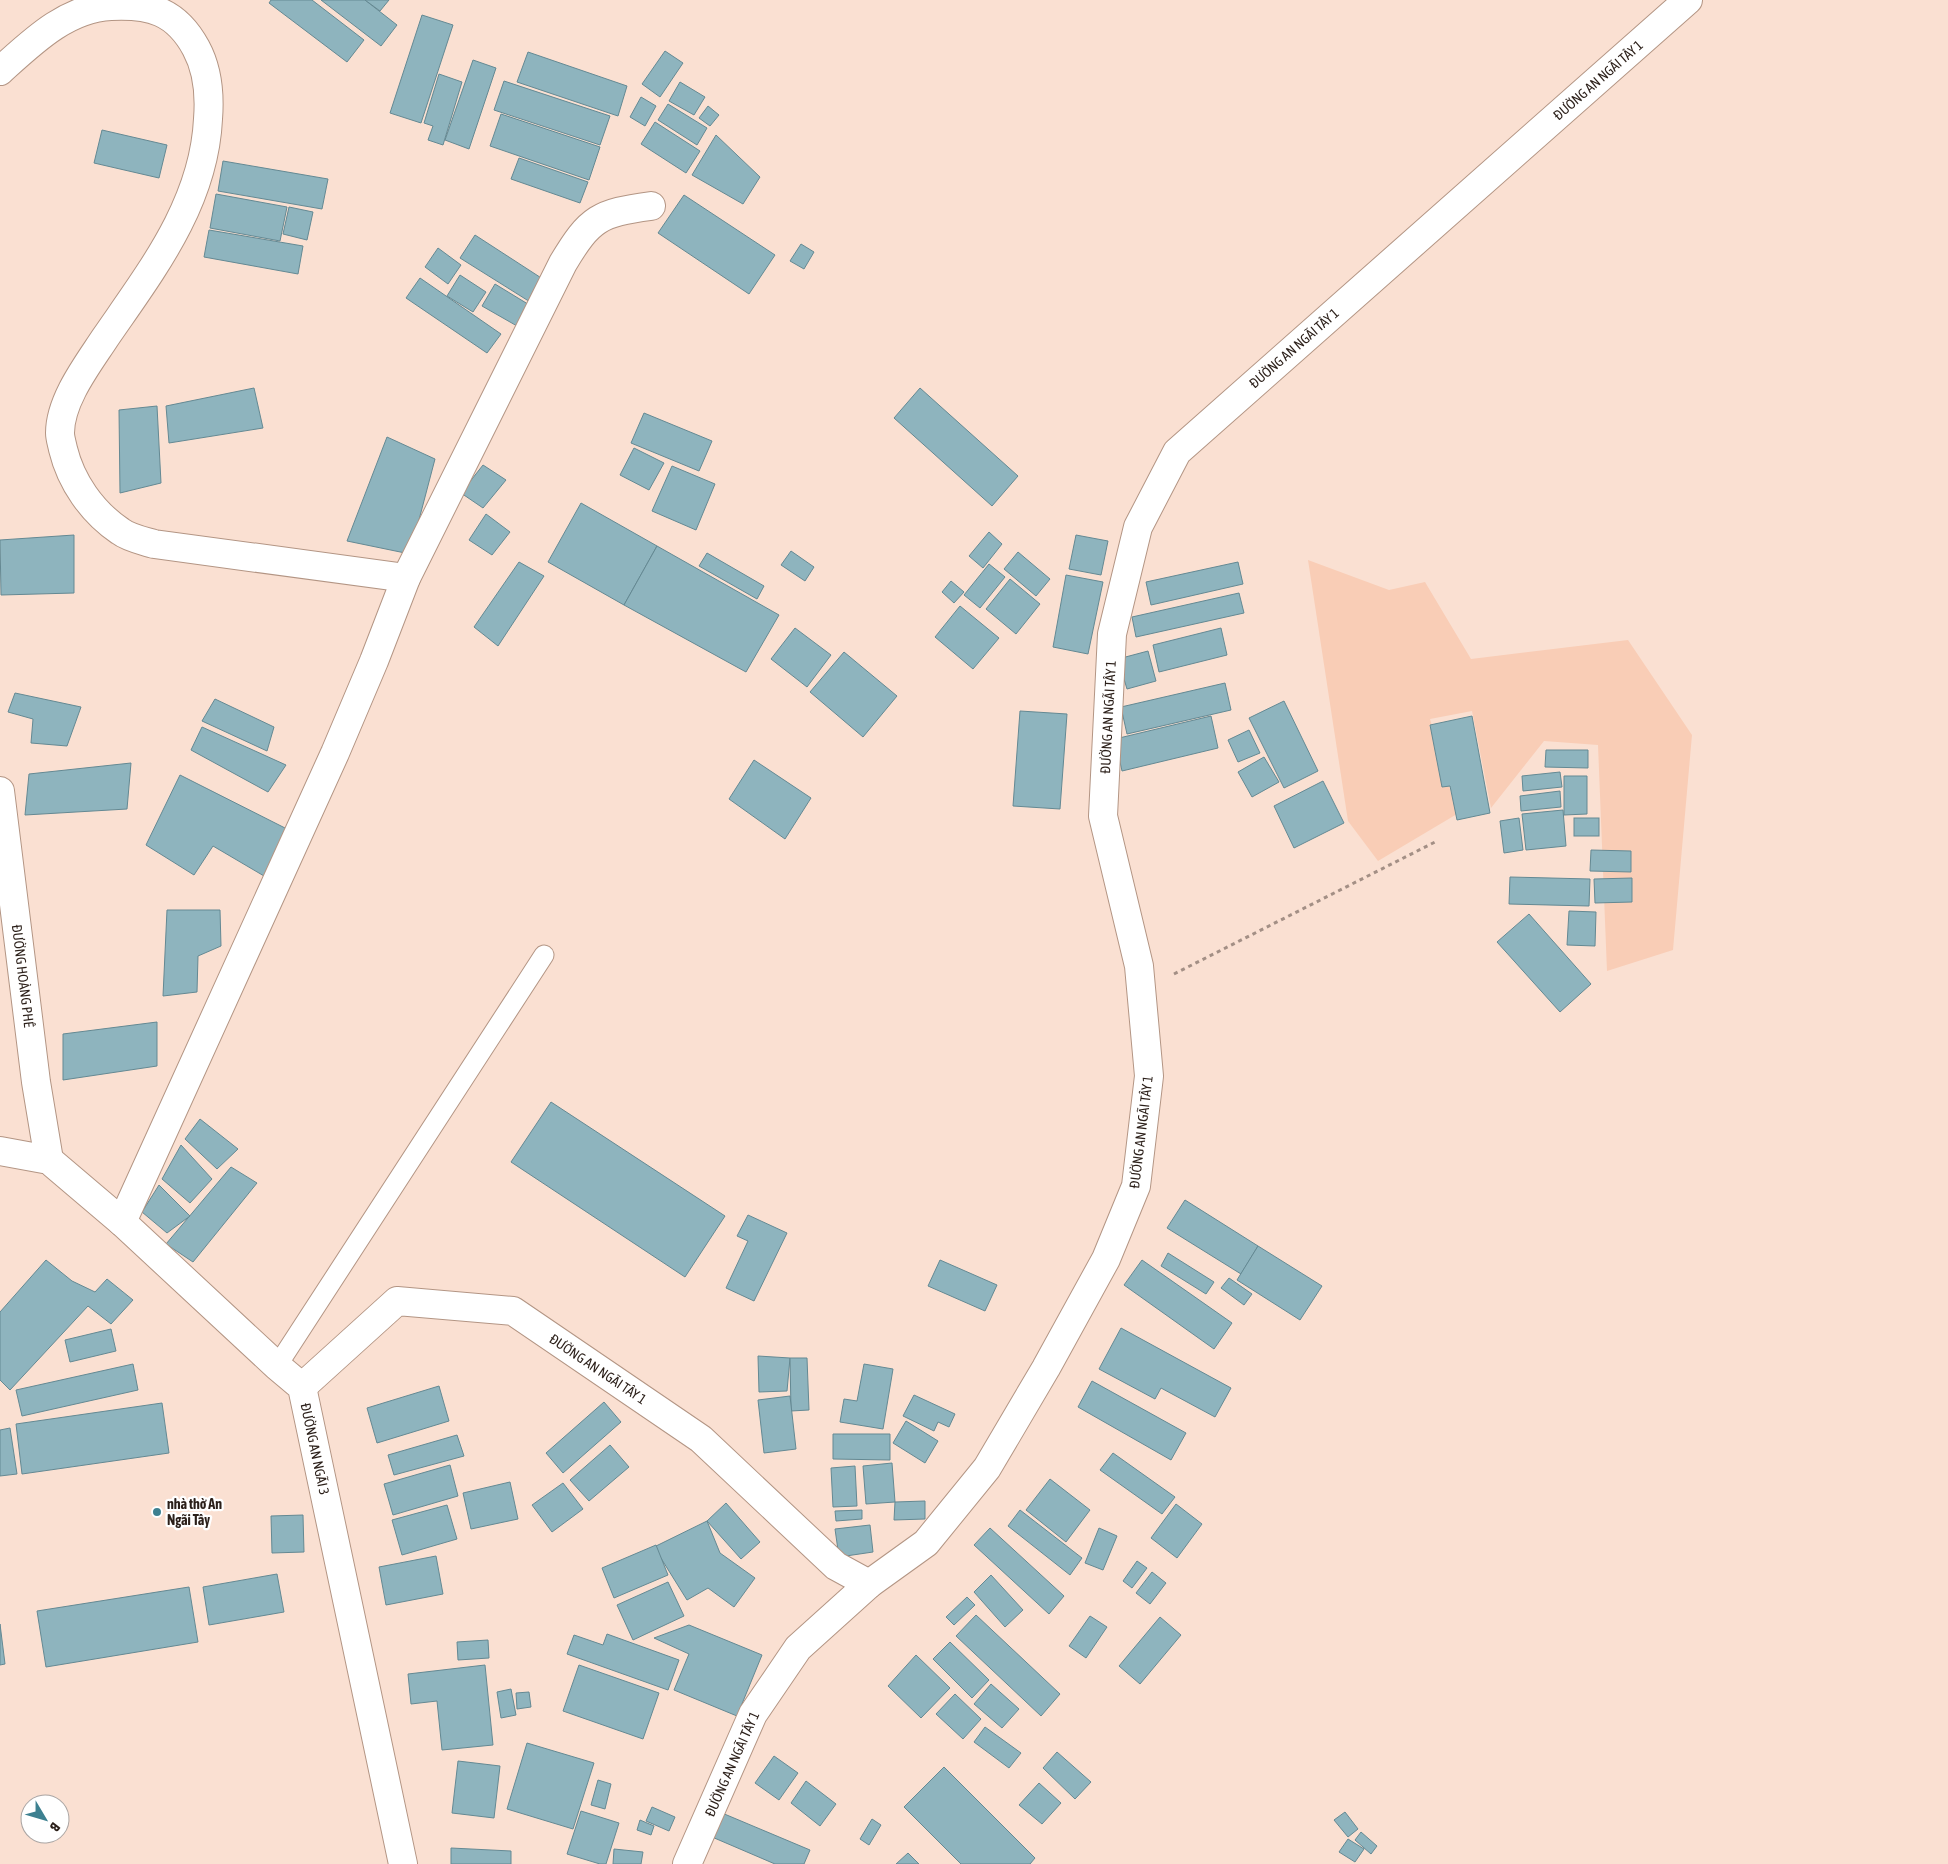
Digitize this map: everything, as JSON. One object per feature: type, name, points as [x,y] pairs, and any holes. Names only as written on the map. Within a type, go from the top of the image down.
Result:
[{"type":"street","name":"ĐƯỜNG AN NGÃI TÂY 1","points":[[687,1864],[752,1714],[798,1648],[869,1584],[926,1543],[987,1468],[1046,1368],[1106,1259],[1136,1186],[1149,1076],[1142,990],[1139,966],[1102,816],[1112,634],[1138,526],[1177,452],[1688,0]]},
{"type":"street","points":[[0,71],[39,36],[72,16],[103,6],[134,4],[153,8],[173,20],[189,35],[201,58],[207,79],[209,104],[208,132],[202,165],[176,231],[76,383],[63,413],[60,434],[67,464],[79,488],[100,514],[121,533],[154,544],[406,578]]},
{"type":"street","points":[[122,1222],[335,753],[374,661],[406,578],[562,263],[586,228],[603,216],[622,210],[651,206]]},
{"type":"street","name":"ĐƯỜNG HOÀNG PHÊ","points":[[0,791],[2,832],[36,1082],[49,1160]]},
{"type":"street","points":[[0,1152],[49,1160]]},
{"type":"street","name":"ĐƯỜNG AN NGÃI 3","points":[[49,1160],[122,1222],[302,1387],[403,1864]]},
{"type":"street","name":"ĐƯỜNG AN NGÃI TÂY 1","points":[[302,1387],[398,1301],[513,1311],[701,1439],[836,1566],[869,1584]]},
{"type":"lane","points":[[277,1366],[544,956]]},
{"type":"path","points":[[1142,990],[1438,841]]},
{"type":"shaded area","points":[[1308,560],[1389,590],[1425,582],[1471,659],[1628,640],[1692,735],[1673,950],[1607,971],[1598,745],[1544,741],[1491,808],[1472,711],[1430,719],[1457,814],[1378,861],[1348,821]]},
{"type":"building","points":[[271,0],[312,0],[364,40],[347,62],[269,3]]},
{"type":"building","points":[[321,0],[365,0],[397,25],[381,46]]},
{"type":"building","points":[[365,0],[389,0],[380,11]]},
{"type":"building","points":[[422,15],[453,25],[421,123],[390,113]]},
{"type":"building","points":[[665,51],[683,63],[660,97],[642,84]]},
{"type":"building","points":[[528,52],[627,86],[618,116],[517,82]]},
{"type":"building","points":[[473,60],[496,68],[469,149],[445,140]]},
{"type":"building","points":[[439,74],[462,82],[443,145],[428,140],[433,126],[424,123]]},
{"type":"building","points":[[504,81],[610,116],[600,145],[494,110]]},
{"type":"building","points":[[680,82],[705,97],[694,115],[669,101]]},
{"type":"building","points":[[641,97],[656,106],[645,126],[630,117]]},
{"type":"building","points":[[668,104],[707,128],[697,145],[658,120]]},
{"type":"building","points":[[708,106],[719,115],[710,126],[699,118]]},
{"type":"building","points":[[501,114],[600,147],[589,180],[490,146]]},
{"type":"building","points":[[655,122],[700,151],[686,173],[641,144]]},
{"type":"building","points":[[102,130],[167,145],[159,178],[94,163]]},
{"type":"building","points":[[716,135],[760,177],[743,204],[692,175]]},
{"type":"building","points":[[519,158],[588,182],[580,203],[511,179]]},
{"type":"building","points":[[223,161],[328,179],[322,209],[218,191]]},
{"type":"building","points":[[216,194],[287,207],[280,241],[210,228]]},
{"type":"building","points":[[684,195],[775,255],[749,294],[658,233]]},
{"type":"building","points":[[289,207],[313,212],[307,240],[283,234]]},
{"type":"building","points":[[209,230],[303,246],[298,274],[204,257]]},
{"type":"building","points":[[475,235],[549,283],[535,305],[460,258]]},
{"type":"building","points":[[801,244],[814,252],[804,269],[790,261]]},
{"type":"building","points":[[438,248],[461,265],[448,284],[425,267]]},
{"type":"building","points":[[460,275],[486,292],[473,312],[447,296]]},
{"type":"building","points":[[420,278],[501,334],[487,353],[406,298]]},
{"type":"building","points":[[495,284],[536,309],[524,330],[482,306]]},
{"type":"building","points":[[254,388],[263,428],[169,443],[166,406]]},
{"type":"building","points":[[920,388],[1018,476],[992,506],[894,418]]},
{"type":"building","points":[[157,406],[161,483],[120,493],[119,410]]},
{"type":"building","points":[[644,413],[712,441],[699,471],[631,443]]},
{"type":"building","points":[[387,437],[435,459],[410,554],[347,541]]},
{"type":"building","points":[[634,448],[664,463],[649,490],[620,475]]},
{"type":"building","points":[[483,465],[506,480],[483,508],[461,493]]},
{"type":"building","points":[[672,466],[715,484],[696,530],[652,511]]},
{"type":"building","points":[[581,503],[657,546],[624,605],[548,562]]},
{"type":"building","points":[[486,514],[510,532],[492,555],[469,540]]},
{"type":"building","points":[[989,532],[1002,544],[983,568],[969,556]]},
{"type":"building","points":[[74,535],[74,593],[1,595],[0,540]]},
{"type":"building","points":[[1076,535],[1108,541],[1101,575],[1069,569]]},
{"type":"building","points":[[657,546],[779,615],[746,672],[624,605]]},
{"type":"building","points":[[791,551],[814,567],[805,581],[781,565]]},
{"type":"building","points":[[1018,552],[1050,579],[1036,596],[1004,569]]},
{"type":"building","points":[[707,553],[764,586],[757,599],[699,566]]},
{"type":"building","points":[[519,562],[544,576],[498,646],[474,627]]},
{"type":"building","points":[[1238,562],[1243,584],[1151,605],[1146,582]]},
{"type":"building","points":[[989,564],[1005,577],[980,608],[964,595]]},
{"type":"building","points":[[1066,575],[1103,582],[1088,654],[1053,647]]},
{"type":"building","points":[[1010,579],[1040,604],[1016,634],[986,609]]},
{"type":"building","points":[[951,581],[964,592],[954,603],[942,592]]},
{"type":"building","points":[[1239,593],[1244,613],[1136,637],[1132,617]]},
{"type":"building","points":[[960,606],[999,638],[973,669],[935,637]]},
{"type":"building","points":[[795,628],[831,655],[807,687],[771,659]]},
{"type":"building","points":[[1221,628],[1227,655],[1159,672],[1153,645]]},
{"type":"building","points":[[1148,651],[1156,681],[1127,689],[1118,659]]},
{"type":"building","points":[[844,652],[897,696],[863,737],[810,692]]},
{"type":"building","points":[[1225,683],[1231,710],[1127,734],[1121,707]]},
{"type":"building","points":[[15,693],[81,707],[67,746],[31,743],[33,719],[8,712]]},
{"type":"building","points":[[215,699],[274,727],[267,751],[202,721]]},
{"type":"building","points":[[1284,701],[1318,771],[1284,788],[1249,718]]},
{"type":"building","points":[[1020,711],[1067,714],[1060,809],[1013,806]]},
{"type":"building","points":[[1211,716],[1218,748],[1122,771],[1115,739]]},
{"type":"building","points":[[1472,716],[1490,813],[1457,820],[1450,786],[1442,787],[1430,725]]},
{"type":"building","points":[[202,727],[286,765],[268,792],[191,750]]},
{"type":"building","points":[[1249,730],[1260,753],[1238,762],[1228,740]]},
{"type":"building","points":[[1546,750],[1588,750],[1588,768],[1545,767]]},
{"type":"building","points":[[1264,757],[1279,782],[1252,797],[1238,772]]},
{"type":"building","points":[[754,760],[811,798],[785,839],[729,799]]},
{"type":"building","points":[[131,763],[127,809],[25,815],[29,774]]},
{"type":"building","points":[[1560,772],[1562,787],[1523,791],[1522,776]]},
{"type":"building","points":[[180,775],[287,829],[264,876],[213,846],[194,875],[146,845]]},
{"type":"building","points":[[1564,776],[1587,776],[1587,814],[1564,815]]},
{"type":"building","points":[[1323,781],[1344,823],[1294,848],[1274,806]]},
{"type":"building","points":[[1560,791],[1561,807],[1521,811],[1520,796]]},
{"type":"building","points":[[1563,810],[1566,846],[1526,850],[1522,814]]},
{"type":"building","points":[[1519,818],[1523,850],[1504,853],[1500,821]]},
{"type":"building","points":[[1574,818],[1599,818],[1599,836],[1574,836]]},
{"type":"building","points":[[1591,850],[1631,851],[1631,872],[1590,871]]},
{"type":"building","points":[[1510,877],[1590,879],[1589,906],[1509,904]]},
{"type":"building","points":[[1632,878],[1632,902],[1595,903],[1594,879]]},
{"type":"building","points":[[167,910],[220,910],[221,946],[198,956],[197,992],[163,996]]},
{"type":"building","points":[[1569,911],[1596,912],[1595,946],[1567,945]]},
{"type":"building","points":[[1529,914],[1591,984],[1560,1012],[1497,942]]},
{"type":"building","points":[[157,1022],[157,1066],[63,1080],[63,1034]]},
{"type":"building","points":[[551,1102],[725,1216],[685,1277],[511,1162]]},
{"type":"building","points":[[200,1119],[238,1149],[217,1169],[185,1139]]},
{"type":"building","points":[[181,1145],[212,1179],[190,1203],[162,1179]]},
{"type":"building","points":[[231,1167],[257,1183],[193,1262],[166,1244]]},
{"type":"building","points":[[159,1185],[190,1216],[167,1233],[142,1212]]},
{"type":"building","points":[[1185,1200],[1258,1246],[1241,1274],[1167,1228]]},
{"type":"building","points":[[748,1215],[787,1233],[754,1301],[726,1288],[748,1241],[737,1236]]},
{"type":"building","points":[[1258,1246],[1322,1286],[1300,1320],[1237,1280]]},
{"type":"building","points":[[1168,1253],[1214,1282],[1206,1294],[1161,1266]]},
{"type":"building","points":[[46,1260],[72,1281],[95,1292],[107,1279],[133,1300],[111,1324],[88,1306],[10,1390],[0,1380],[0,1312]]},
{"type":"building","points":[[940,1260],[997,1285],[985,1311],[928,1286]]},
{"type":"building","points":[[1142,1260],[1232,1323],[1214,1349],[1124,1285]]},
{"type":"building","points":[[1229,1278],[1252,1294],[1244,1305],[1221,1288]]},
{"type":"building","points":[[1121,1328],[1231,1388],[1215,1417],[1161,1388],[1155,1399],[1099,1369]]},
{"type":"building","points":[[111,1329],[116,1351],[70,1362],[65,1340]]},
{"type":"building","points":[[758,1356],[790,1358],[787,1391],[759,1392]]},
{"type":"building","points":[[790,1358],[807,1358],[809,1410],[791,1411]]},
{"type":"building","points":[[133,1364],[138,1390],[22,1416],[16,1390]]},
{"type":"building","points":[[864,1364],[893,1369],[883,1429],[840,1422],[844,1399],[857,1401]]},
{"type":"building","points":[[1092,1381],[1186,1433],[1171,1460],[1078,1407]]},
{"type":"building","points":[[439,1386],[449,1421],[377,1443],[367,1408]]},
{"type":"building","points":[[914,1395],[955,1414],[949,1427],[938,1422],[934,1431],[903,1416]]},
{"type":"building","points":[[790,1396],[796,1449],[764,1453],[758,1400]]},
{"type":"building","points":[[604,1402],[621,1422],[563,1473],[546,1453]]},
{"type":"building","points":[[162,1403],[169,1453],[22,1474],[16,1424]]},
{"type":"building","points":[[906,1421],[938,1441],[925,1463],[893,1443]]},
{"type":"building","points":[[10,1428],[17,1474],[0,1476],[0,1430]]},
{"type":"building","points":[[833,1434],[890,1434],[890,1460],[833,1459]]},
{"type":"building","points":[[457,1435],[464,1456],[394,1475],[388,1455]]},
{"type":"building","points":[[610,1445],[629,1467],[589,1501],[570,1480]]},
{"type":"building","points":[[1113,1453],[1175,1497],[1162,1514],[1100,1470]]},
{"type":"building","points":[[892,1463],[895,1502],[866,1504],[863,1466]]},
{"type":"building","points":[[450,1465],[458,1496],[393,1515],[384,1484]]},
{"type":"building","points":[[855,1466],[857,1506],[833,1507],[831,1468]]},
{"type":"building","points":[[1050,1479],[1090,1510],[1066,1542],[1026,1510]]},
{"type":"building","points":[[510,1482],[518,1519],[471,1529],[463,1493]]},
{"type":"building","points":[[563,1483],[583,1509],[552,1532],[532,1505]]},
{"type":"building","points":[[925,1501],[925,1519],[894,1520],[895,1502]]},
{"type":"building","points":[[726,1503],[760,1542],[741,1559],[707,1521]]},
{"type":"building","points":[[1176,1504],[1202,1524],[1177,1558],[1151,1538]]},
{"type":"building","points":[[447,1505],[457,1539],[402,1555],[392,1520]]},
{"type":"building","points":[[862,1510],[862,1519],[836,1521],[835,1511]]},
{"type":"building","points":[[1020,1510],[1082,1558],[1070,1575],[1008,1526]]},
{"type":"building","points":[[303,1515],[304,1552],[272,1553],[271,1516]]},
{"type":"building","points":[[707,1521],[720,1553],[755,1578],[734,1607],[708,1588],[687,1600],[654,1547]]},
{"type":"building","points":[[870,1525],[873,1552],[839,1557],[835,1529]]},
{"type":"building","points":[[990,1528],[1064,1596],[1049,1614],[974,1545]]},
{"type":"building","points":[[1099,1528],[1117,1536],[1103,1570],[1085,1563]]},
{"type":"building","points":[[656,1545],[668,1575],[614,1598],[602,1568]]},
{"type":"building","points":[[436,1556],[443,1594],[386,1605],[379,1567]]},
{"type":"building","points":[[1137,1561],[1147,1568],[1132,1588],[1123,1581]]},
{"type":"building","points":[[1152,1572],[1166,1583],[1150,1604],[1136,1593]]},
{"type":"building","points":[[277,1574],[284,1612],[209,1625],[203,1587]]},
{"type":"building","points":[[991,1575],[1023,1610],[1005,1627],[974,1592]]},
{"type":"building","points":[[668,1582],[684,1616],[633,1640],[617,1605]]},
{"type":"building","points":[[189,1587],[198,1642],[46,1667],[37,1611]]},
{"type":"building","points":[[967,1597],[975,1605],[954,1625],[946,1617]]},
{"type":"building","points":[[976,1615],[1060,1694],[1041,1716],[956,1636]]},
{"type":"building","points":[[1090,1616],[1107,1627],[1086,1658],[1069,1646]]},
{"type":"building","points":[[1160,1617],[1181,1635],[1140,1684],[1119,1666]]},
{"type":"building","points":[[0,1624],[5,1664],[0,1665]]},
{"type":"building","points":[[689,1625],[762,1655],[737,1716],[674,1690],[689,1654],[654,1638]]},
{"type":"building","points":[[607,1634],[679,1660],[668,1690],[567,1654],[574,1635],[603,1645]]},
{"type":"building","points":[[488,1640],[489,1658],[458,1660],[457,1642]]},
{"type":"building","points":[[950,1642],[989,1680],[972,1698],[933,1659]]},
{"type":"building","points":[[916,1655],[950,1688],[921,1718],[888,1686]]},
{"type":"building","points":[[485,1665],[493,1745],[442,1750],[437,1701],[411,1704],[408,1674]]},
{"type":"building","points":[[579,1665],[659,1693],[643,1739],[563,1711]]},
{"type":"building","points":[[991,1684],[1019,1709],[1002,1728],[974,1704]]},
{"type":"building","points":[[511,1689],[516,1715],[501,1718],[497,1692]]},
{"type":"building","points":[[529,1692],[531,1707],[517,1709],[516,1693]]},
{"type":"building","points":[[955,1694],[981,1719],[963,1739],[936,1714]]},
{"type":"building","points":[[985,1727],[1021,1753],[1009,1768],[974,1742]]},
{"type":"building","points":[[527,1743],[594,1763],[573,1829],[507,1809]]},
{"type":"building","points":[[1057,1752],[1091,1782],[1075,1799],[1043,1768]]},
{"type":"building","points":[[774,1756],[798,1773],[779,1800],[755,1783]]},
{"type":"building","points":[[458,1761],[500,1766],[494,1818],[452,1813]]},
{"type":"building","points":[[944,1767],[1035,1858],[1030,1864],[961,1864],[904,1807]]},
{"type":"building","points":[[598,1780],[611,1784],[605,1809],[591,1805]]},
{"type":"building","points":[[806,1781],[836,1804],[820,1826],[791,1803]]},
{"type":"building","points":[[1039,1783],[1061,1803],[1042,1824],[1019,1805]]},
{"type":"building","points":[[652,1807],[675,1817],[669,1831],[646,1821]]},
{"type":"building","points":[[581,1811],[619,1823],[606,1864],[567,1854]]},
{"type":"building","points":[[1345,1812],[1358,1829],[1348,1837],[1334,1820]]},
{"type":"building","points":[[722,1813],[810,1850],[804,1864],[775,1864],[712,1837]]},
{"type":"building","points":[[872,1819],[881,1825],[869,1845],[860,1839]]},
{"type":"building","points":[[640,1820],[654,1826],[651,1835],[637,1830]]},
{"type":"building","points":[[1361,1832],[1377,1846],[1371,1854],[1355,1840]]},
{"type":"building","points":[[1348,1839],[1364,1849],[1355,1862],[1339,1852]]},
{"type":"building","points":[[451,1848],[511,1851],[511,1864],[451,1864]]},
{"type":"building","points":[[614,1849],[643,1852],[641,1864],[613,1864]]},
{"type":"building","points":[[908,1853],[919,1864],[896,1864]]},
{"type":"place","name":"nhà thờ An Ngãi Tây","points":[[157,1512]]}]
